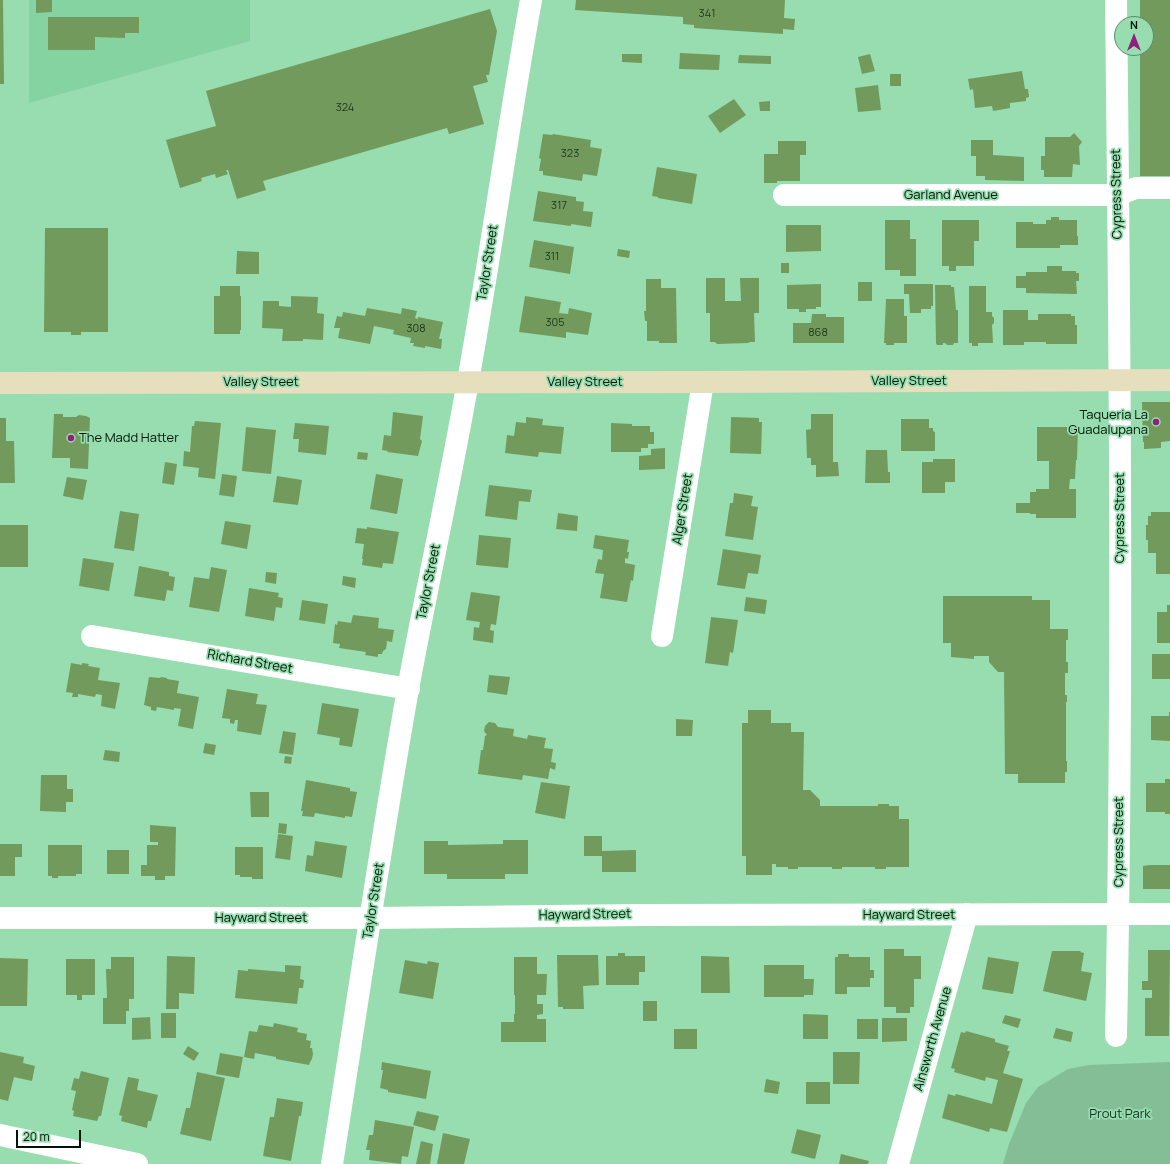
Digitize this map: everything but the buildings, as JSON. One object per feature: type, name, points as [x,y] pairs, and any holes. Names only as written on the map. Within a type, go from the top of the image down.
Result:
[{"type":"main road","name":"Valley Street","points":[[0,383],[1170,380]]},
{"type":"street","name":"Taylor Street","points":[[332,1164],[408,689],[468,382],[531,0]]},
{"type":"street","name":"Cypress Street","points":[[1116,0],[1120,379],[1118,914],[1116,1036]]},
{"type":"street","points":[[1117,195],[1136,188],[1170,188]]},
{"type":"street","name":"Garland Avenue","points":[[784,195],[1117,195]]},
{"type":"street","name":"Alger Street","points":[[662,636],[703,382]]},
{"type":"street","name":"Richard Street","points":[[92,636],[408,689]]},
{"type":"street","name":"Ainsworth Avenue","points":[[898,1164],[967,914]]},
{"type":"street","name":"Hayward Street","points":[[0,918],[371,918],[643,915],[1170,914]]},
{"type":"street","points":[[0,1135],[137,1164]]},
{"type":"shaded area","points":[[29,0],[250,0],[250,41],[29,103]]},
{"type":"green space","name":"Prout Park","points":[[1170,1062],[1170,1164],[1003,1164],[1009,1144],[1026,1103],[1038,1087],[1068,1069],[1089,1065]]},
{"type":"place","name":"Taqueria La Guadalupana","points":[[1156,422]]},
{"type":"place","name":"The Madd Hatter","points":[[71,438]]}]
